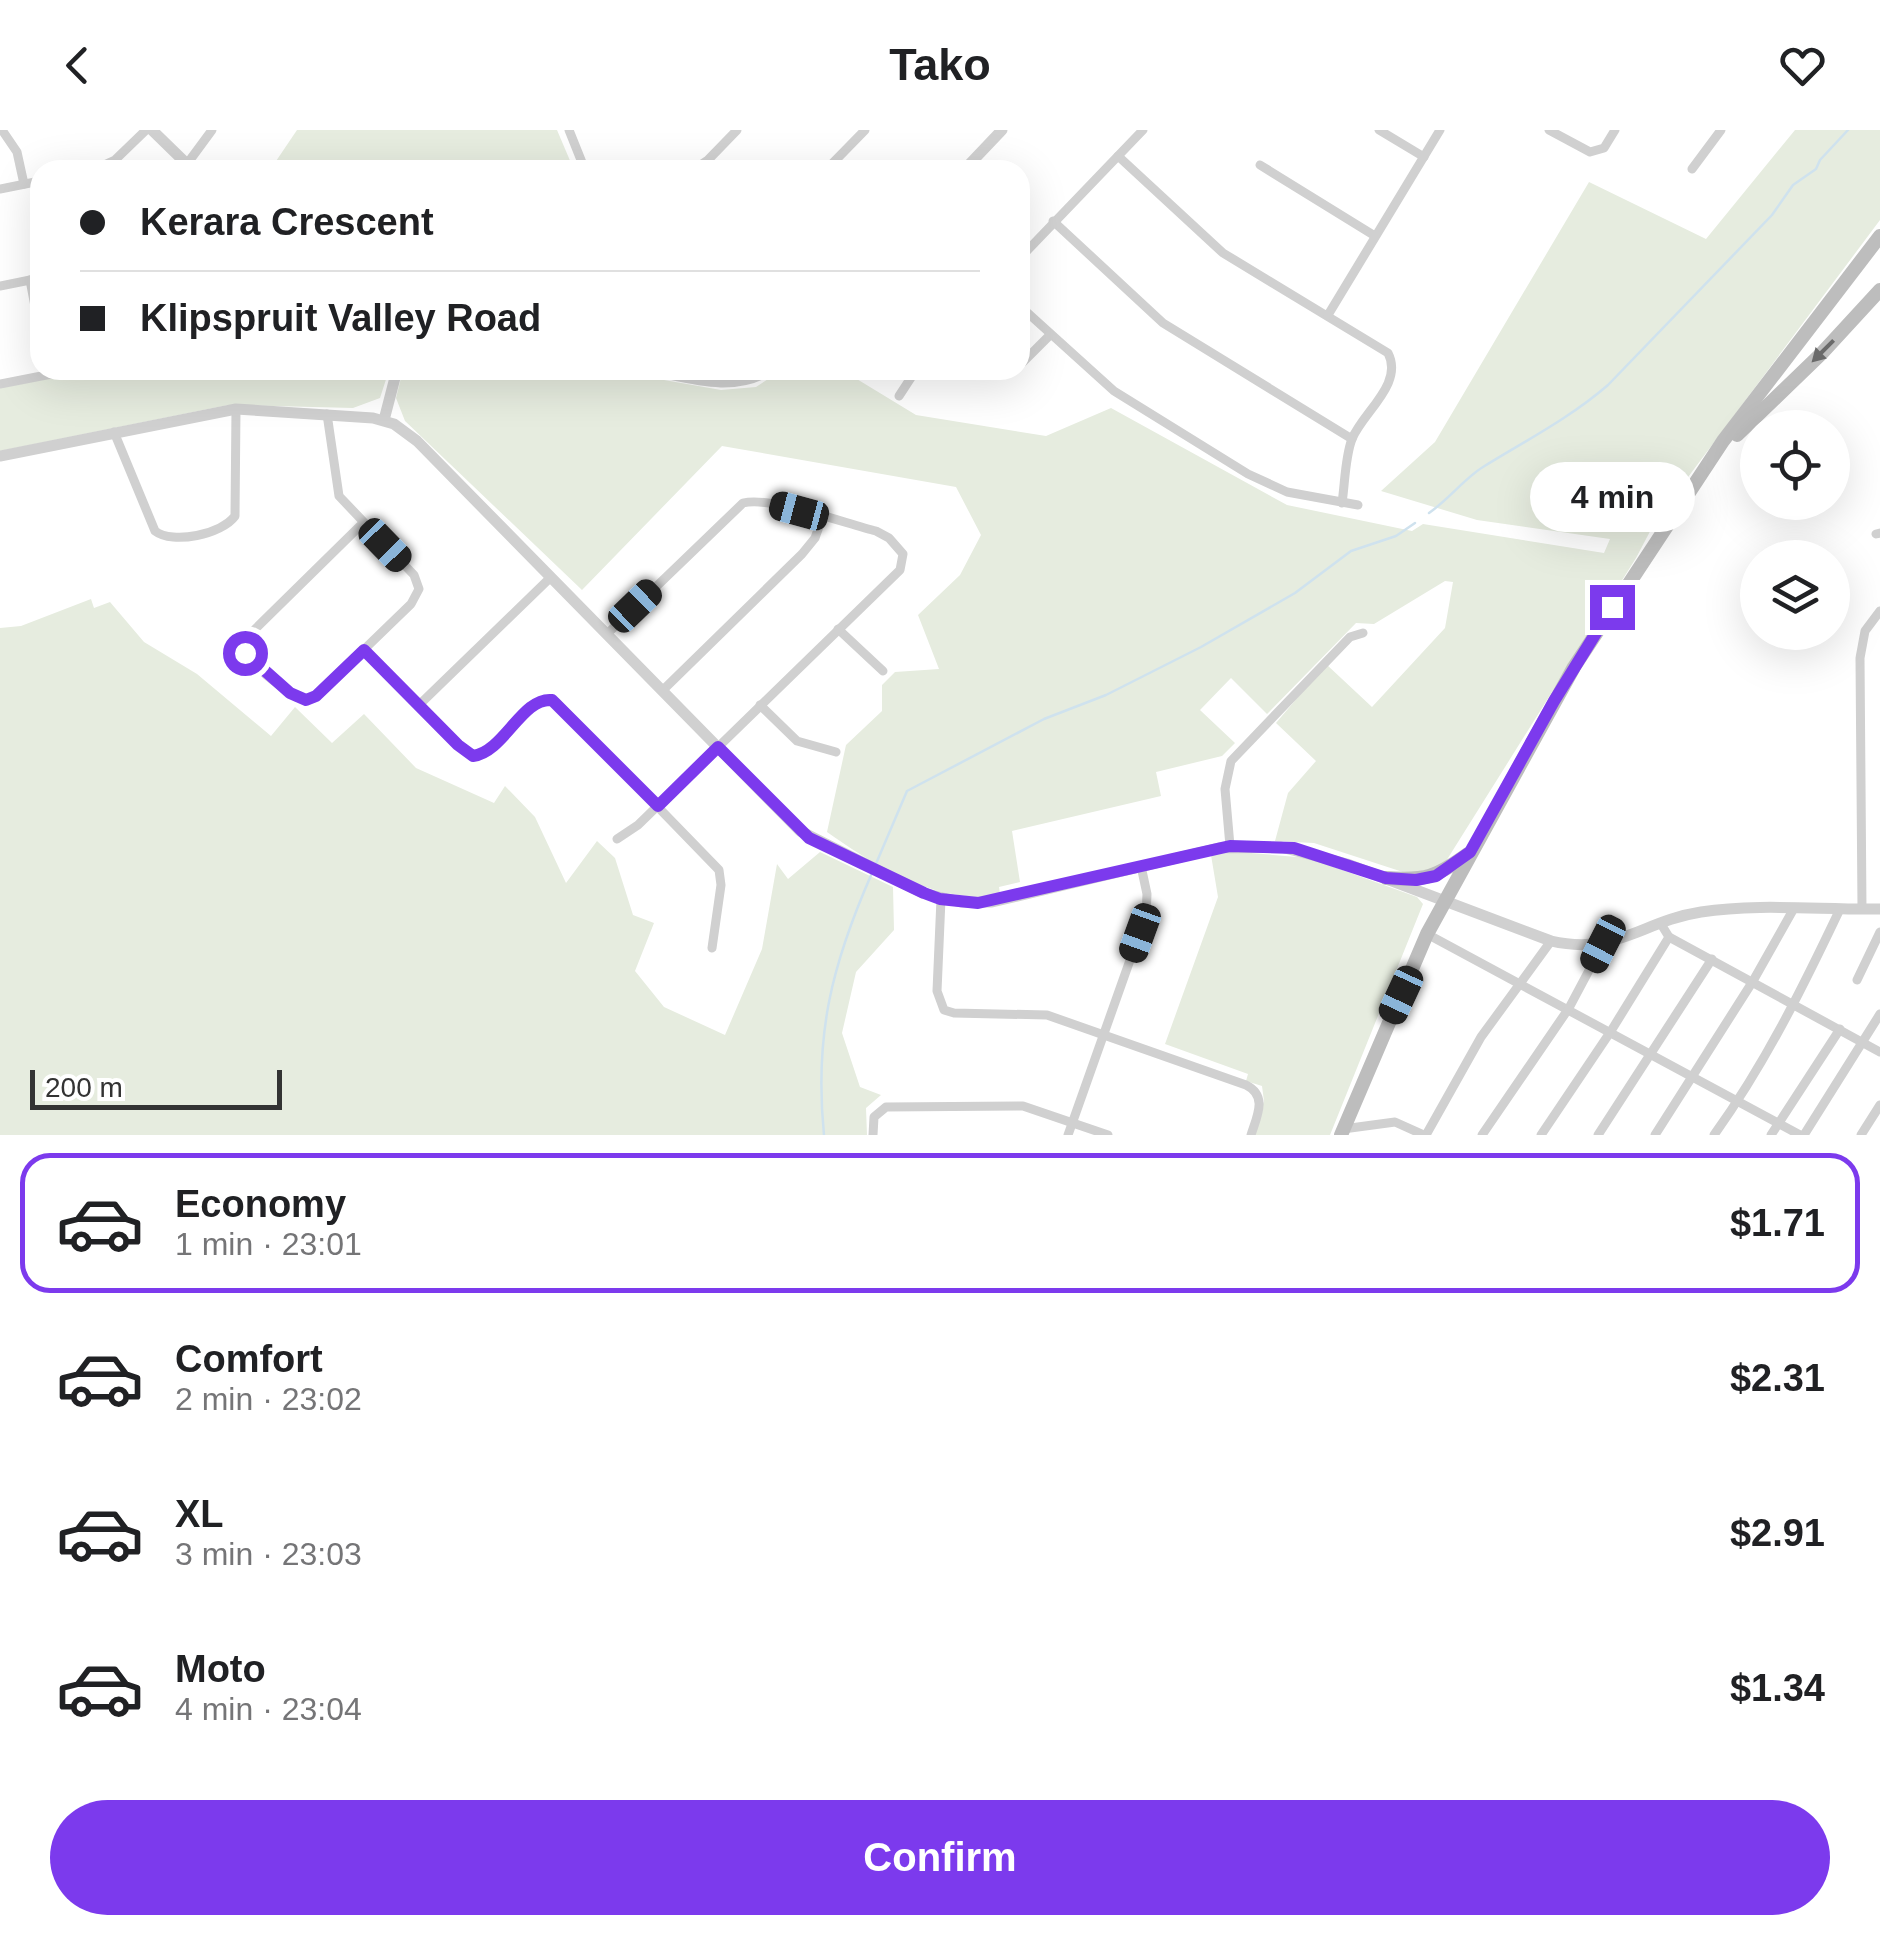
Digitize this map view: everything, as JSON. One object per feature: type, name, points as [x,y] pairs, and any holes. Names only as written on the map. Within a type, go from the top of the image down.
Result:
[{"type":"main road","points":[[1342,1132],[1427,934],[1574,667],[1748,407],[1880,236]]},
{"type":"main road","points":[[1712,460],[1845,330],[1880,290]]},
{"type":"main road","points":[[1386,878],[1431,878],[1470,852]]},
{"type":"street","points":[[2,130],[17,152],[24,184]]},
{"type":"street","points":[[115,160],[149,130],[182,160]]},
{"type":"street","points":[[194,160],[212,130]]},
{"type":"street","points":[[569,130],[581,160]]},
{"type":"street","points":[[708,160],[737,130]]},
{"type":"street","points":[[836,160],[864,130]]},
{"type":"street","points":[[974,160],[1002,130]]},
{"type":"street","points":[[1030,247],[1143,130]]},
{"type":"street","points":[[1380,130],[1424,157]]},
{"type":"street","points":[[1328,316],[1440,130]]},
{"type":"street","points":[[1549,130],[1590,152],[1600,150],[1615,130]]},
{"type":"street","points":[[1692,168],[1721,130]]},
{"type":"street","points":[[1118,156],[1214,246],[1388,353],[1392,364],[1390,379],[1352,439],[1342,503]]},
{"type":"street","points":[[1260,165],[1374,236]]},
{"type":"street","points":[[0,189],[30,183]]},
{"type":"street","points":[[1053,222],[1163,324],[1352,439]]},
{"type":"street","points":[[0,286],[30,280]]},
{"type":"street","points":[[1030,316],[1114,392],[1248,474],[1287,492],[1358,505]]},
{"type":"street","points":[[1030,355],[1050,336]]},
{"type":"street","points":[[0,384],[30,376]]},
{"type":"street","points":[[384,420],[394,380]]},
{"type":"street","points":[[899,396],[909,380]]},
{"type":"street","points":[[114,432],[155,531],[167,538],[202,533],[228,525],[236,516],[236,409]]},
{"type":"street","points":[[0,456],[236,409],[384,420],[418,441],[800,830],[882,874],[940,899],[992,902],[1230,846],[1294,848],[1577,946],[1603,944],[1711,911],[1880,909]]},
{"type":"street","points":[[326,414],[337,492],[414,575],[419,588],[411,604],[316,696],[306,700],[290,693],[250,658],[244,643],[363,522]]},
{"type":"street","points":[[606,634],[743,503],[758,501],[884,535],[904,557],[900,570],[658,806],[616,839]]},
{"type":"street","points":[[662,690],[802,554],[815,538],[822,518]]},
{"type":"street","points":[[419,706],[551,577]]},
{"type":"street","points":[[1862,909],[1860,658],[1865,631],[1880,611]]},
{"type":"street","points":[[838,630],[883,672]]},
{"type":"street","points":[[1230,846],[1225,788],[1231,761],[1350,637],[1363,633]]},
{"type":"street","points":[[364,650],[464,752],[476,756],[489,750],[537,702],[552,700],[719,870],[721,885],[712,948]]},
{"type":"street","points":[[760,705],[798,740],[836,752]]},
{"type":"street","points":[[1068,1135],[1146,915],[1147,894],[1141,866]]},
{"type":"street","points":[[940,899],[937,991],[944,1010],[1038,1014],[1254,1089],[1260,1100],[1251,1135]]},
{"type":"street","points":[[1714,1135],[1738,1102],[1795,1004],[1840,909]]},
{"type":"street","points":[[1655,1135],[1753,981],[1793,910]]},
{"type":"street","points":[[1661,924],[1669,937],[1880,1052]]},
{"type":"street","points":[[1857,980],[1880,932]]},
{"type":"street","points":[[1427,934],[1802,1135],[1880,1014]]},
{"type":"street","points":[[1541,1135],[1669,937]]},
{"type":"street","points":[[1342,1132],[1388,1121],[1425,1135],[1481,1038],[1551,940]]},
{"type":"street","points":[[1482,1135],[1568,1008],[1603,944]]},
{"type":"street","points":[[1598,1135],[1712,958]]},
{"type":"street","points":[[1772,1135],[1840,1029]]},
{"type":"street","points":[[1861,1135],[1880,1105]]},
{"type":"street","points":[[873,1135],[877,1112],[893,1106],[1023,1106],[1108,1135]]},
{"type":"shaded area","points":[[297,130],[557,130],[570,160],[277,160]]},
{"type":"shaded area","points":[[1795,130],[1880,130],[1880,220],[1656,520],[1443,866],[1409,874],[1314,843],[1275,841],[1288,793],[1316,761],[1276,723],[1326,664],[1372,707],[1445,628],[1453,582],[1445,581],[1374,624],[1356,623],[1267,714],[1231,678],[1200,710],[1235,743],[1222,756],[1156,772],[1161,796],[1012,831],[1020,882],[999,887],[1000,894],[954,894],[931,889],[887,870],[827,832],[846,745],[882,711],[882,685],[895,672],[939,669],[918,615],[960,575],[981,535],[956,487],[722,446],[582,590],[405,421],[396,398],[400,380],[664,380],[721,390],[756,387],[767,380],[858,380],[916,415],[1046,436],[1111,408],[1287,505],[1412,531],[1423,524],[1604,553],[1610,539],[1477,520],[1381,491],[1435,442],[1589,182],[1706,239]]},
{"type":"shaded area","points":[[40,380],[386,380],[380,398],[353,408],[228,405],[0,451],[0,388]]},
{"type":"shaded area","points":[[91,599],[94,608],[110,602],[144,642],[197,674],[271,736],[295,707],[332,743],[364,714],[416,768],[494,803],[505,786],[535,817],[566,883],[597,841],[615,858],[633,915],[654,923],[635,971],[664,1007],[725,1035],[762,949],[777,864],[788,879],[820,852],[893,887],[894,930],[856,972],[842,1033],[860,1087],[881,1095],[866,1108],[867,1135],[0,1135],[0,628],[21,626]]},
{"type":"shaded area","points":[[1239,852],[1309,858],[1417,897],[1423,904],[1330,1135],[1254,1135],[1264,1101],[1262,1086],[1246,1081],[1248,1074],[1165,1044],[1218,897],[1211,855]]},
{"type":"waterway","points":[[1429,513],[1476,472],[1563,419],[1608,385],[1772,215],[1793,185],[1816,169],[1848,130]]},
{"type":"waterway","points":[[875,866],[907,791],[1044,719],[1106,695],[1201,647],[1295,593],[1351,551],[1396,536],[1415,523]]},
{"type":"waterway","points":[[824,1135],[822,1065],[829,1001],[846,938],[872,873]]},
{"type":"route","points":[[245,653],[290,693],[306,700],[316,696],[364,650],[464,752],[473,756],[489,750],[537,702],[552,700],[658,806],[718,747],[809,838],[924,893],[978,903],[1230,846],[1294,848],[1386,878],[1416,880],[1436,876],[1470,852],[1554,701],[1612,607]]}]
